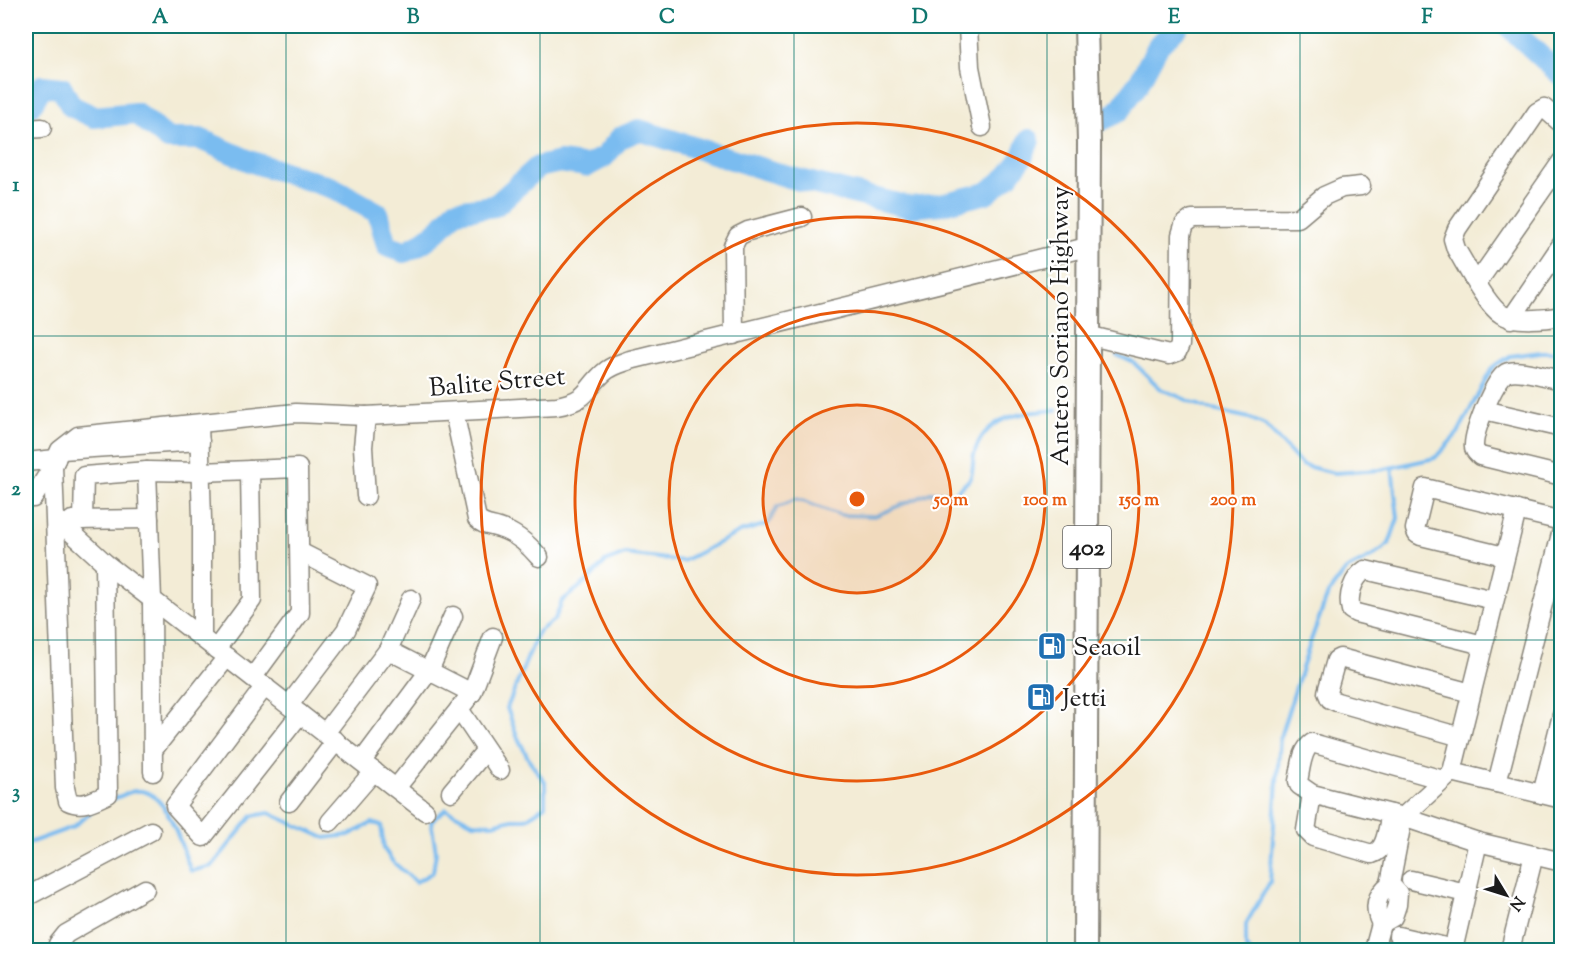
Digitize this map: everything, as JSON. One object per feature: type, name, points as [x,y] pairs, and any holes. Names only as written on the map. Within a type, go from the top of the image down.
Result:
[{"type":"main road","name":"Antero Soriano Highway","points":[[1085,951],[1089,143],[1086,26]]},
{"type":"street","points":[[968,26],[968,52],[982,127]]},
{"type":"street","points":[[1562,124],[1544,108],[1537,112],[1457,230],[1454,239],[1456,249],[1499,314],[1511,319],[1562,316]]},
{"type":"street","points":[[1477,283],[1562,161]]},
{"type":"street","points":[[1087,335],[1169,355],[1177,352],[1180,345],[1181,235],[1184,225],[1192,219],[1298,218],[1324,196],[1342,188],[1361,186]]},
{"type":"street","points":[[734,335],[734,246],[738,236],[748,231],[802,217]]},
{"type":"street","points":[[1511,319],[1562,244]]},
{"type":"street","name":"Balite Street","points":[[26,498],[33,498],[56,458],[78,436],[199,432],[296,413],[366,416],[558,406],[575,403],[588,392],[605,371],[615,365],[1087,247]]},
{"type":"street","points":[[1562,380],[1515,371],[1505,374],[1496,383],[1484,410],[1473,446],[1475,452],[1480,456],[1562,477]]},
{"type":"street","points":[[1484,410],[1562,428]]},
{"type":"street","points":[[454,412],[477,519],[482,525],[514,534],[524,540],[539,557]]},
{"type":"street","points":[[366,416],[363,447],[366,496]]},
{"type":"street","points":[[199,432],[215,648]]},
{"type":"street","points":[[26,462],[56,458],[65,788],[68,801],[74,804],[85,804],[108,794],[105,563]]},
{"type":"street","points":[[83,520],[84,476],[147,471],[201,472],[298,468],[300,613],[259,682],[175,806],[203,837],[295,710],[346,630],[368,586],[300,552]]},
{"type":"street","points":[[153,750],[215,648],[252,600],[250,470]]},
{"type":"street","points":[[147,471],[152,599],[153,772]]},
{"type":"street","points":[[1504,556],[1417,534],[1415,529],[1425,488],[1562,521]]},
{"type":"street","points":[[1312,794],[1306,830],[1308,834],[1372,854],[1382,848],[1397,816],[1448,776],[1461,737],[1517,510]]},
{"type":"street","points":[[57,521],[149,519]]},
{"type":"street","points":[[57,521],[105,563],[425,811]]},
{"type":"street","points":[[1497,783],[1562,530]]},
{"type":"street","points":[[1483,645],[1356,613],[1351,610],[1349,602],[1358,574],[1365,570],[1494,600]]},
{"type":"street","points":[[289,802],[388,650],[411,599]]},
{"type":"street","points":[[330,822],[429,671],[453,616]]},
{"type":"street","points":[[396,788],[471,693],[493,637]]},
{"type":"street","points":[[388,650],[471,693]]},
{"type":"street","points":[[1461,737],[1330,699],[1327,692],[1333,666],[1335,660],[1340,658],[1472,693]]},
{"type":"street","points":[[459,709],[500,770]]},
{"type":"street","points":[[1542,794],[1562,715]]},
{"type":"street","points":[[1562,799],[1497,783],[1448,776],[1312,743],[1306,746],[1298,781],[1299,786],[1312,794],[1397,816],[1478,842],[1562,862]]},
{"type":"street","points":[[451,792],[486,750]]},
{"type":"street","points":[[1374,951],[1381,924],[1393,917],[1397,905],[1398,893],[1390,884],[1397,816]]},
{"type":"street","points":[[26,897],[151,831]]},
{"type":"street","points":[[1398,936],[1454,950],[1478,842]]},
{"type":"street","points":[[1509,951],[1534,855]]},
{"type":"street","points":[[1411,880],[1466,893]]},
{"type":"street","points":[[57,951],[58,944],[66,934],[145,889]]},
{"type":"waterway","points":[[1100,121],[1118,112],[1138,84],[1158,46],[1178,26]]},
{"type":"waterway","points":[[1508,26],[1562,76]]},
{"type":"waterway","points":[[26,110],[42,86],[62,88],[71,106],[94,117],[136,113],[168,139],[200,139],[252,162],[333,188],[378,213],[387,245],[404,252],[432,235],[455,211],[495,206],[538,167],[560,162],[587,166],[604,157],[620,138],[639,130],[792,178],[909,207],[942,204],[987,193],[1008,176],[1022,158],[1029,140]]},
{"type":"waterway","points":[[1117,355],[1134,363],[1161,389],[1208,409],[1249,418],[1265,425],[1302,465],[1334,473],[1380,470],[1435,458],[1458,433],[1492,368],[1510,356],[1562,352]]},
{"type":"waterway","points":[[113,799],[135,791],[146,792],[156,799],[165,808],[172,821],[191,871],[212,866],[252,816],[269,813],[325,838],[349,835],[372,823],[381,825],[384,849],[393,862],[416,882],[433,872],[436,852],[431,821],[446,809],[473,823],[493,824],[512,819],[526,819],[545,806],[545,782],[530,762],[507,708],[538,632],[555,619],[562,601],[586,582],[605,562],[625,554],[683,561],[740,532],[768,524],[777,507],[797,499],[840,515],[875,516],[932,492],[953,494],[970,478],[979,442],[995,424],[1018,415],[1056,410]]},
{"type":"waterway","points":[[1249,950],[1246,949],[1246,924],[1270,882],[1280,737],[1328,594],[1346,570],[1373,556],[1389,544],[1398,518],[1392,467]]},
{"type":"waterway","points":[[26,844],[73,827],[96,808]]},
{"type":"place","name":"Seaoil","points":[[1052,646]]},
{"type":"place","name":"Jetti","points":[[1041,697]]}]
